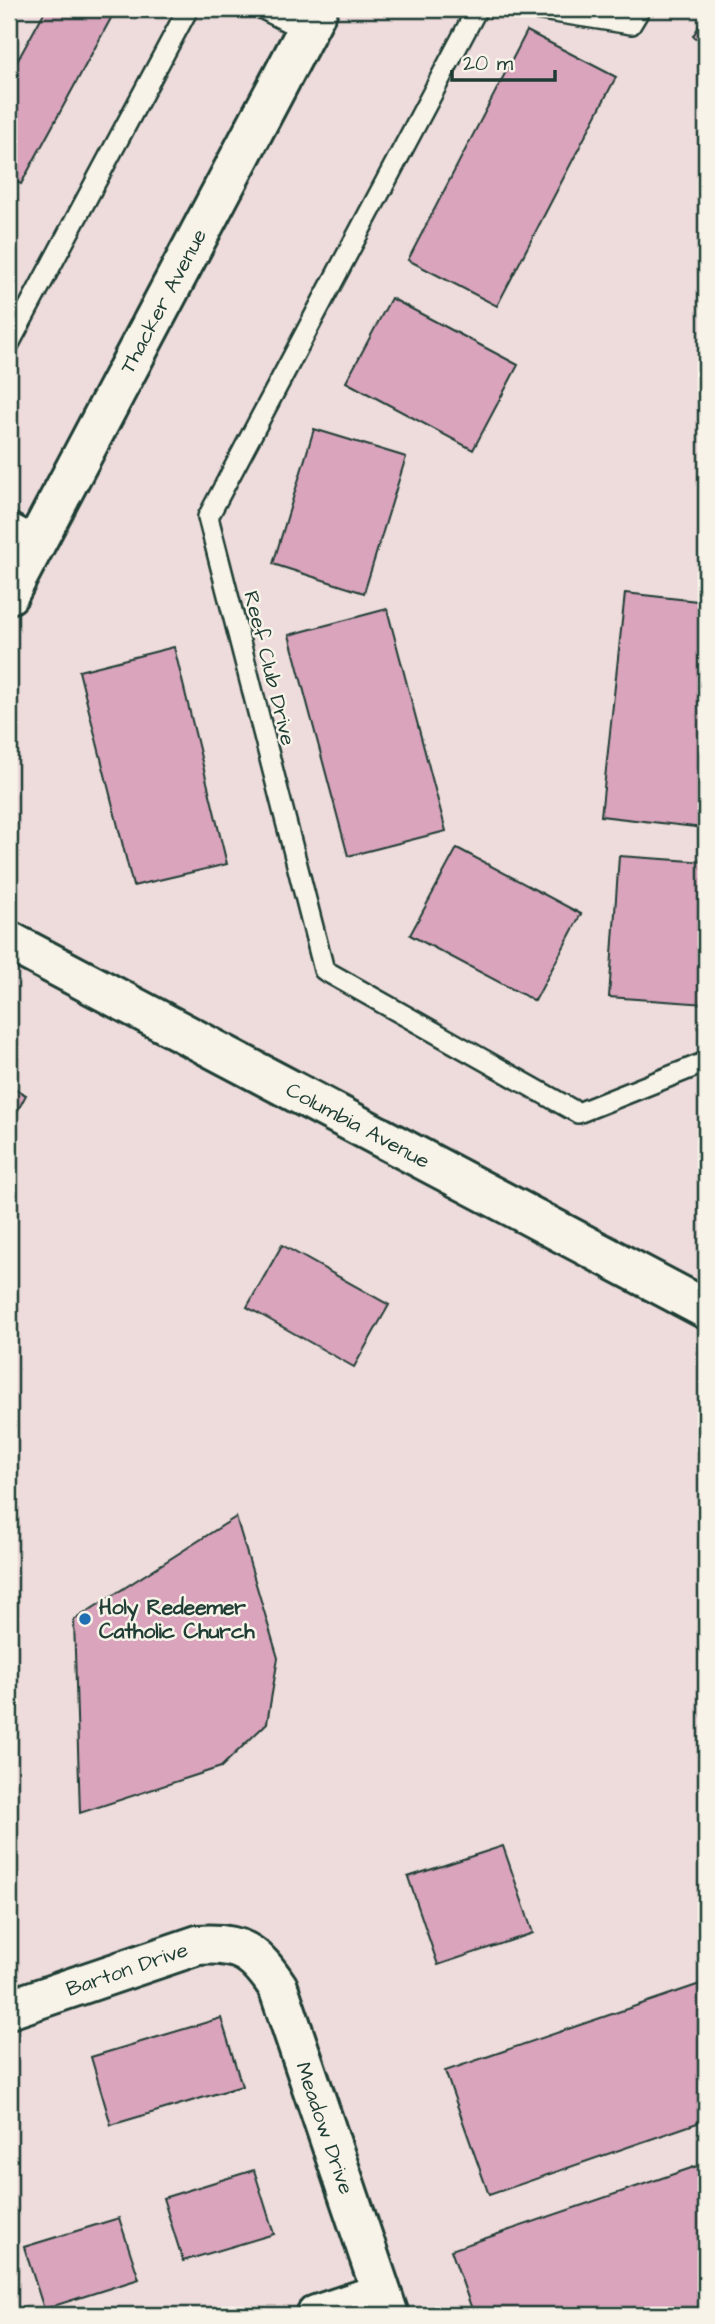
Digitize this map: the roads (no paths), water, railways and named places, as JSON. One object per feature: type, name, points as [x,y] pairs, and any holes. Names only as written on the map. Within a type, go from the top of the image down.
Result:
[{"type":"street","name":"Thacker Avenue","points":[[9,593],[23,530],[312,20]]},
{"type":"street","name":"Columbia Avenue","points":[[9,941],[706,1309]]},
{"type":"street","name":"Barton Drive","points":[[9,2009],[198,1945],[224,1943],[246,1951]]},
{"type":"street","name":"Meadow Drive","points":[[246,1951],[262,1962],[278,1987],[385,2304]]},
{"type":"street","points":[[316,2315],[385,2304]]},
{"type":"lane","points":[[9,344],[188,9]]},
{"type":"lane","points":[[263,9],[312,20]]},
{"type":"lane","name":"Reef Club Drive","points":[[477,9],[208,517],[324,970],[578,1113],[706,1062]]},
{"type":"lane","points":[[535,9],[631,24],[640,9]]},
{"type":"place","name":"Holy Redeemer Catholic Church","points":[[85,1619]]}]
